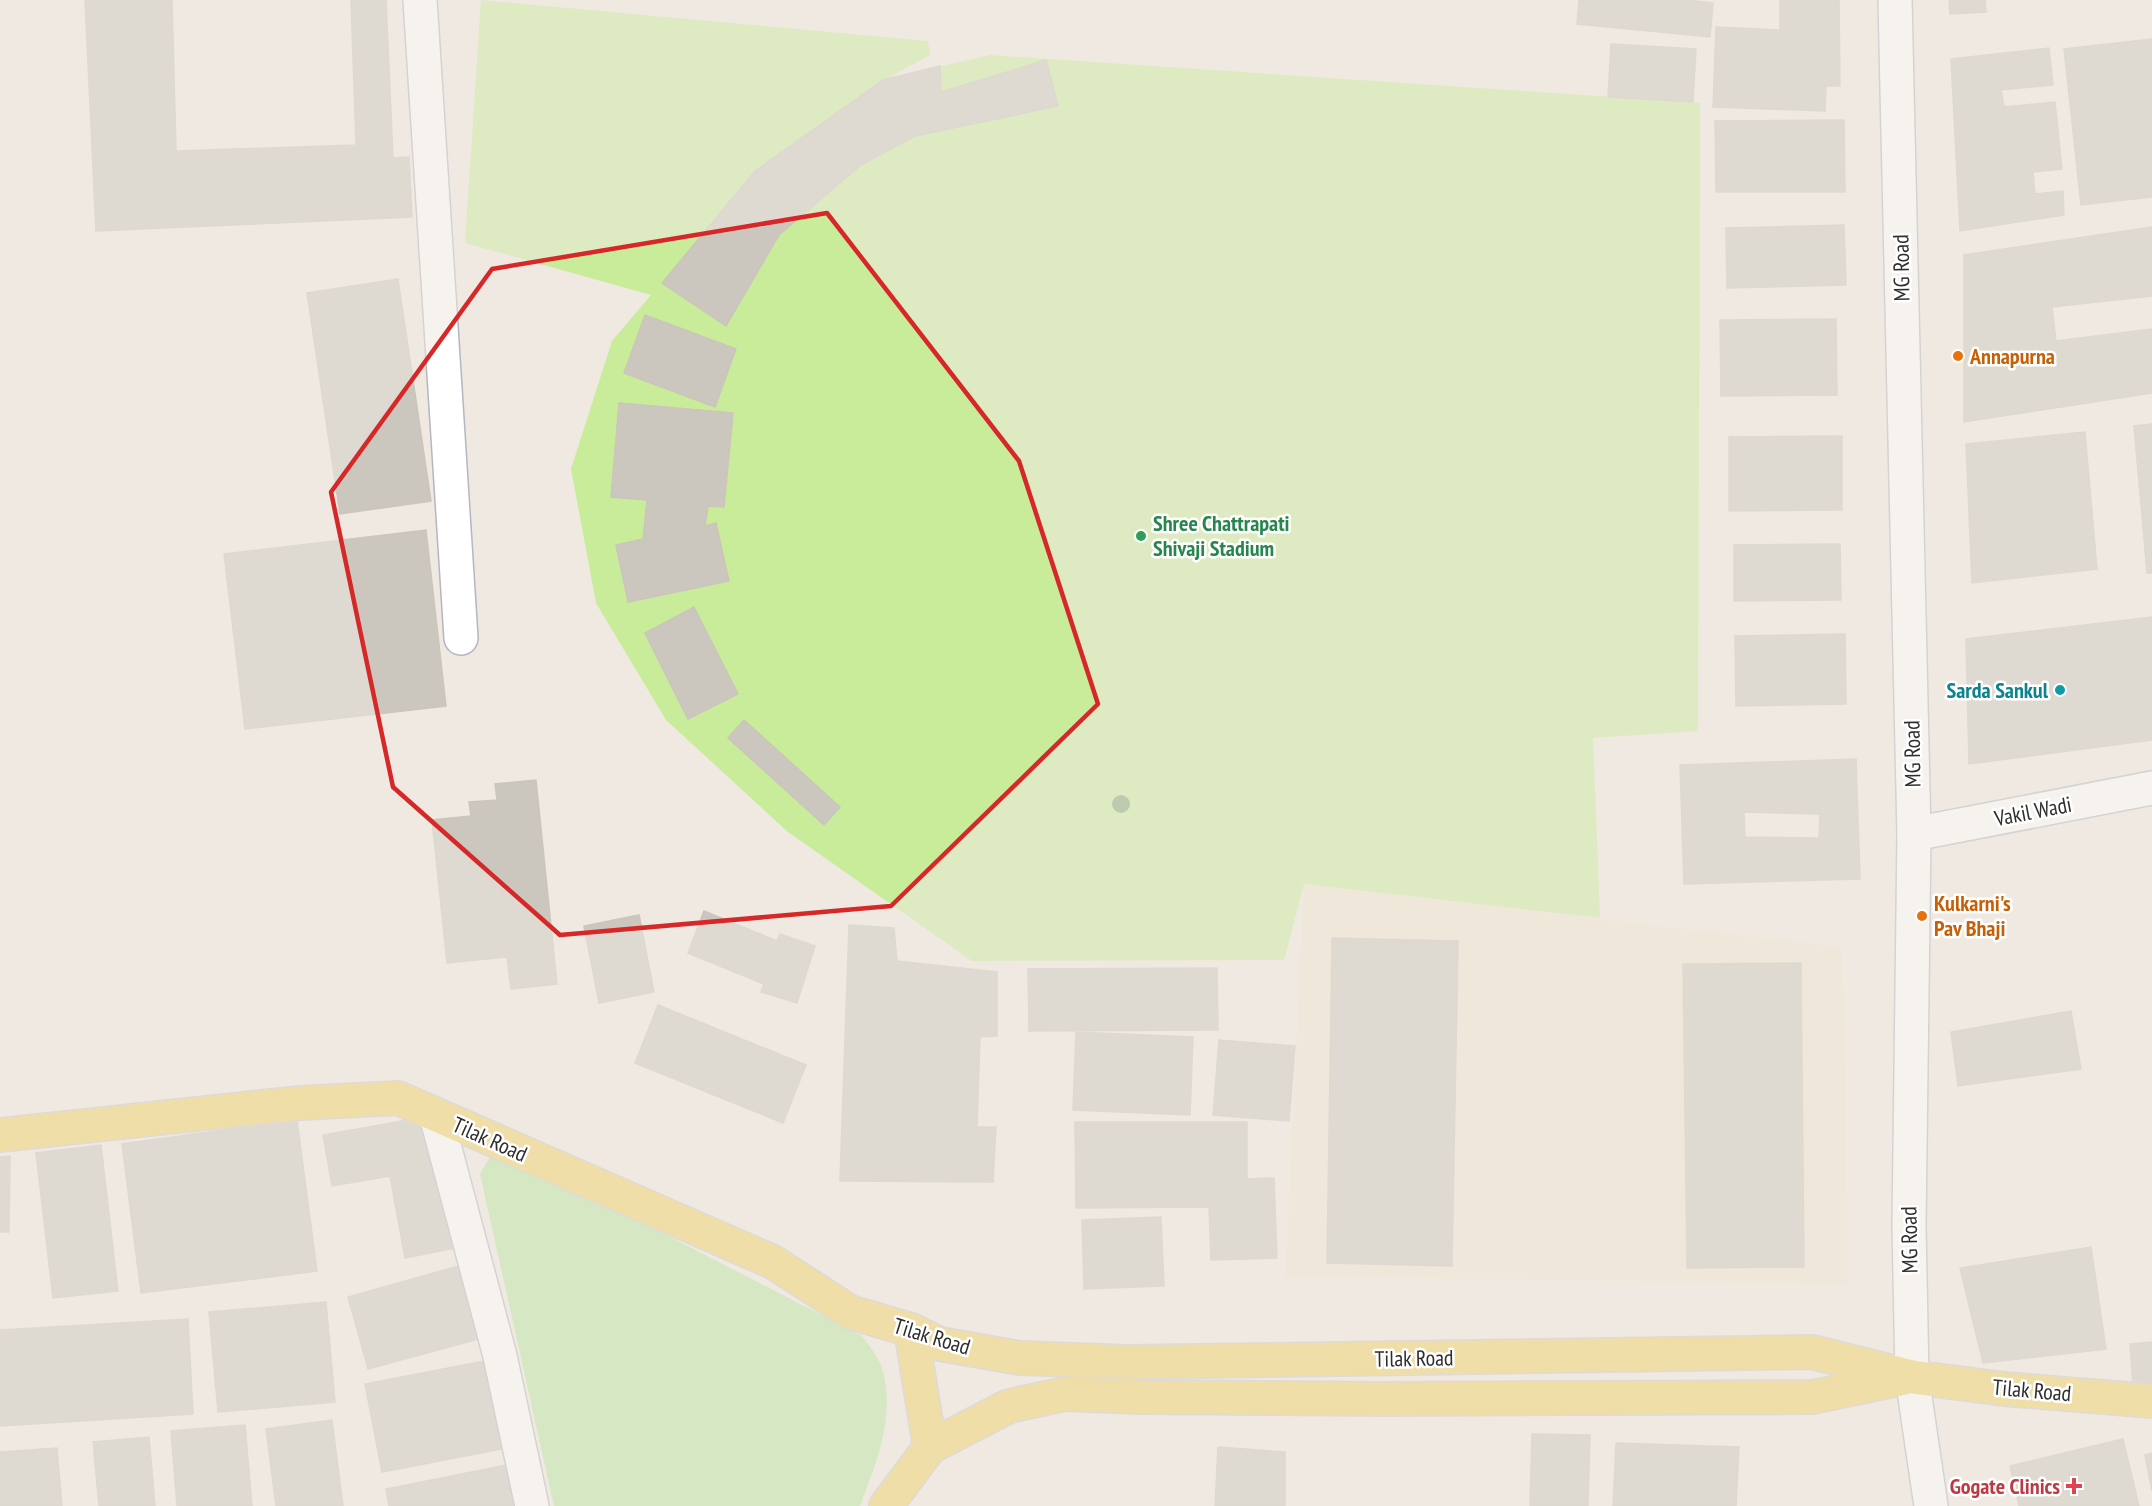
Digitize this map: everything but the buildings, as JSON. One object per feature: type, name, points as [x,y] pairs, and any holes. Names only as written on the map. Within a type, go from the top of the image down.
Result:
[{"type":"main road","name":"Tilak Road","points":[[0,1136],[300,1103],[398,1098],[773,1262],[849,1312],[911,1330],[940,1344],[1020,1358],[1127,1362],[1812,1352],[1912,1377],[2004,1389],[2152,1401]]},
{"type":"main road","points":[[911,1330],[930,1448]]},
{"type":"main road","name":"Tilak Road","points":[[886,1506],[930,1448],[1009,1406],[1065,1394],[1360,1398],[1813,1397],[1912,1377]]},
{"type":"street","points":[[420,0],[461,638]]},
{"type":"street","name":"MG Road","points":[[1895,0],[1914,834],[1909,1226],[1912,1377],[1931,1506]]},
{"type":"street","name":"Vakil Wadi","points":[[1914,834],[2152,788]]},
{"type":"street","points":[[436,1115],[500,1356],[532,1506]]},
{"type":"highlighted area","points":[[827,213],[1019,461],[1098,704],[891,906],[560,935],[393,787],[331,492],[492,269]]},
{"type":"shaded area","points":[[1304,884],[1841,947],[1845,1019],[1848,1284],[1285,1277]]},
{"type":"green space","name":"Shree Chattrapati Shivaji Stadium","points":[[481,0],[928,41],[930,55],[886,79],[990,55],[1700,103],[1698,731],[1593,738],[1600,918],[1304,884],[1284,960],[972,961],[788,832],[666,720],[596,603],[571,469],[612,341],[651,295],[465,243]]},
{"type":"green space","points":[[496,1147],[862,1336],[881,1364],[887,1403],[883,1438],[860,1506],[554,1506],[480,1174]]},
{"type":"place","name":"Annapurna","points":[[1958,356]]},
{"type":"place","name":"Shree Chattrapati Shivaji Stadium","points":[[1141,536]]},
{"type":"place","name":"Sarda Sankul","points":[[2060,690]]},
{"type":"place","name":"Kulkarni's Pav Bhaji","points":[[1922,916]]},
{"type":"place","name":"Gogate Clinics","points":[[2074,1486]]}]
